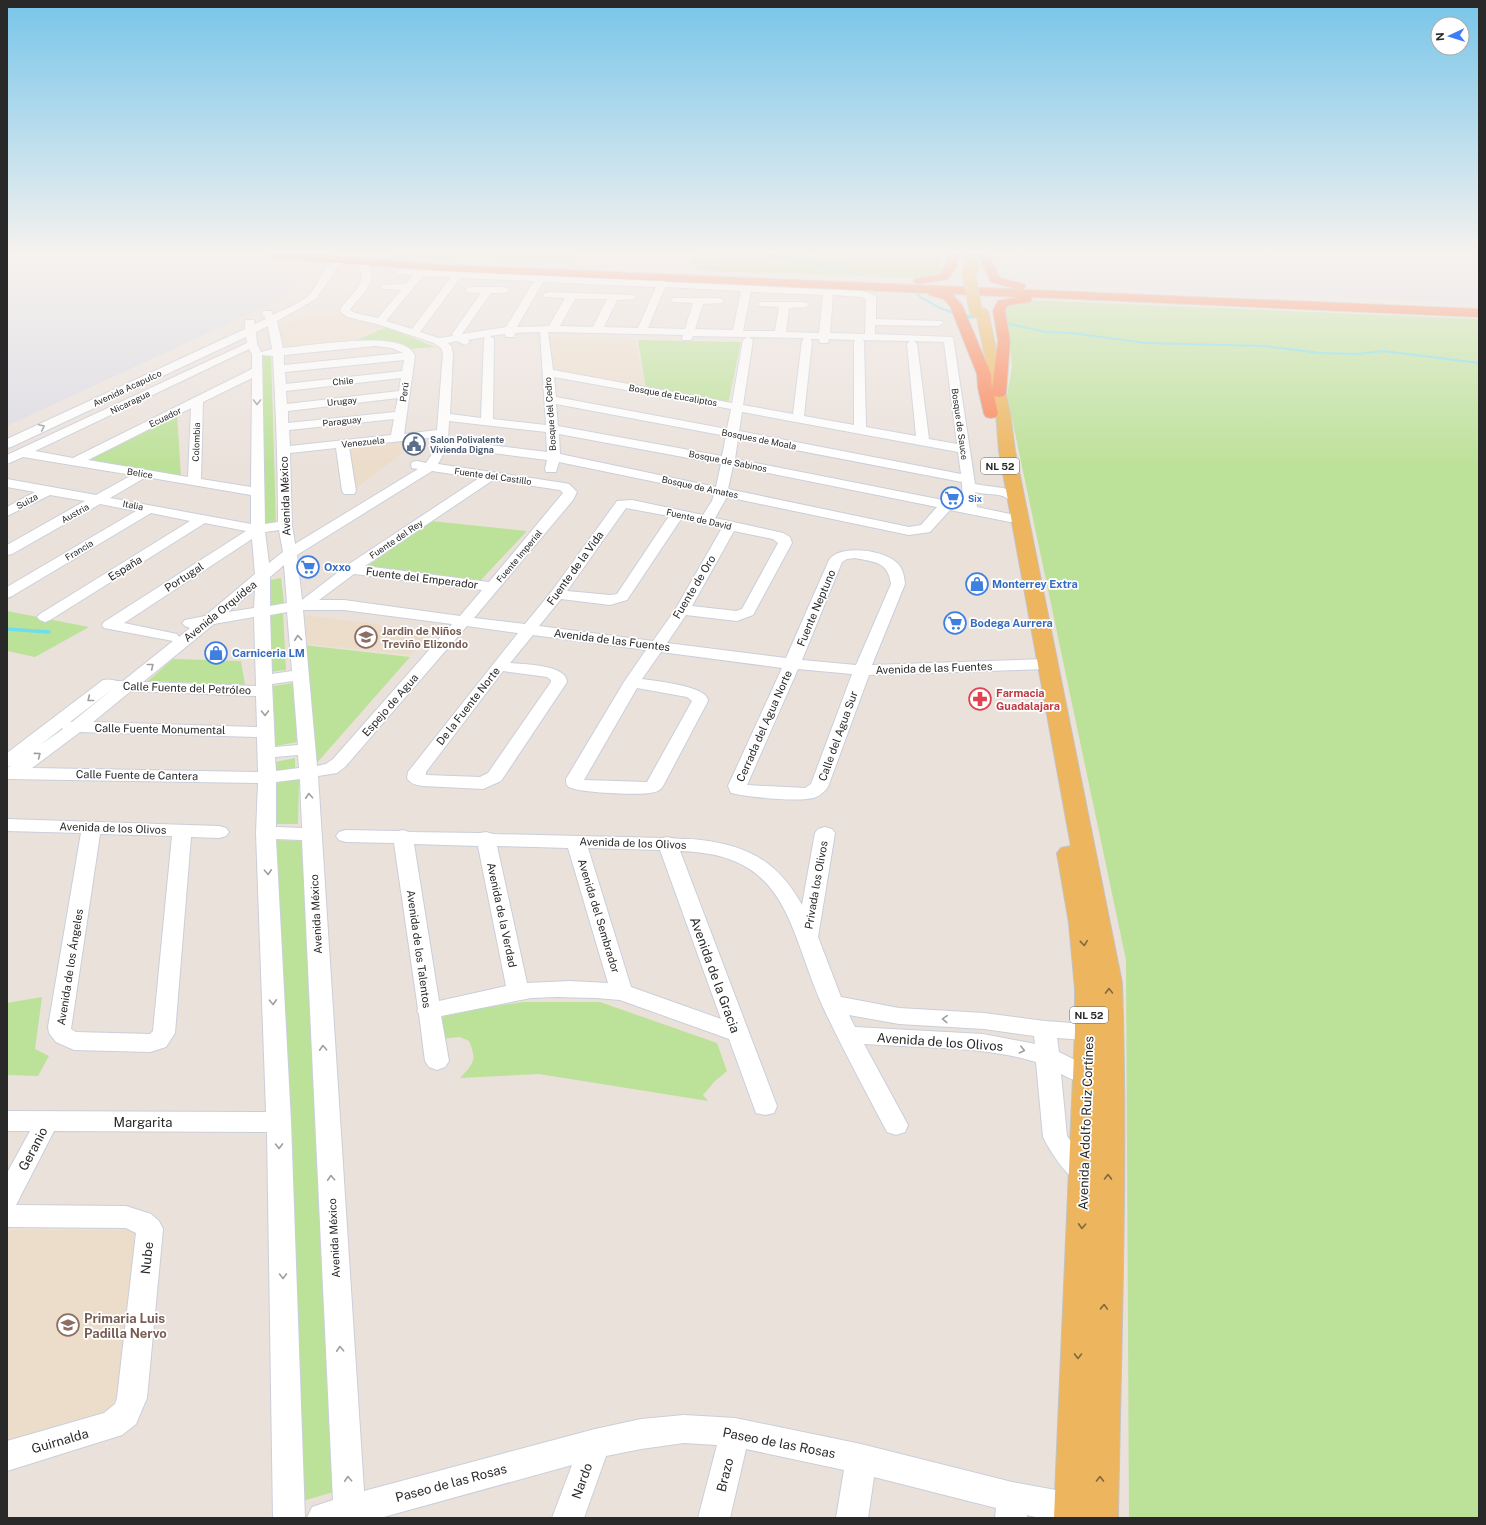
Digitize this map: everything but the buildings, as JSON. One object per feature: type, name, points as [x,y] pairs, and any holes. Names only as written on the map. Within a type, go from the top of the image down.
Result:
[{"type":"highway","points":[[964,326],[984,374],[990,414]]},
{"type":"highway","points":[[999,393],[1004,341],[1002,326]]},
{"type":"main road","points":[[982,326],[1003,413],[1012,505]]},
{"type":"main road","points":[[982,326],[990,373],[990,414]]},
{"type":"main road","name":"NL 52","points":[[990,414],[1012,505]]},
{"type":"main road","name":"Avenida Adolfo Ruiz Cortínes","points":[[1012,505],[1042,664],[1082,923],[1088,988],[1089,1032],[1099,1072],[1084,1173],[1086,1515]]},
{"type":"main road","points":[[1042,664],[1109,983],[1099,1072],[1108,1144],[1086,1515]]},
{"type":"street","name":"Avenida Acapulco","points":[[7,444],[253,338],[262,326]]},
{"type":"street","name":"Avenida México","points":[[271,326],[278,352],[279,388],[284,450],[285,525],[300,606],[301,675],[312,834],[341,1515]]},
{"type":"street","points":[[393,326],[442,344],[510,332],[687,335],[737,334],[780,335],[859,342],[912,344],[949,342]]},
{"type":"street","points":[[414,333],[419,326]]},
{"type":"street","points":[[462,340],[457,334],[463,326]]},
{"type":"street","points":[[462,340],[489,339],[510,332],[513,326]]},
{"type":"street","points":[[549,332],[553,326]]},
{"type":"street","points":[[596,330],[598,326]]},
{"type":"street","points":[[642,331],[644,326]]},
{"type":"street","points":[[687,335],[690,326]]},
{"type":"street","points":[[737,334],[739,326]]},
{"type":"street","points":[[780,335],[781,326]]},
{"type":"street","points":[[824,339],[825,326]]},
{"type":"street","points":[[870,337],[871,326]]},
{"type":"street","points":[[549,332],[596,330],[642,331],[748,340],[807,341],[870,337],[949,342]]},
{"type":"street","name":"Bosque del Cedro","points":[[549,332],[547,372],[552,429],[549,471]]},
{"type":"street","name":"Avenida Acapulco","points":[[7,433],[178,353],[253,338]]},
{"type":"street","points":[[253,338],[278,352],[375,343],[390,345],[407,353]]},
{"type":"street","points":[[253,338],[256,371],[258,528],[263,571],[262,612],[267,778],[266,833],[279,1122],[289,1518]]},
{"type":"street","name":"Nicaragua","points":[[7,460],[253,338]]},
{"type":"street","points":[[487,421],[489,339]]},
{"type":"street","points":[[707,520],[717,507],[728,461],[748,340]]},
{"type":"street","points":[[798,418],[807,341]]},
{"type":"street","points":[[859,342],[860,429]]},
{"type":"street","name":"Bosque de Sauce","points":[[949,342],[964,449],[970,510]]},
{"type":"street","points":[[434,452],[444,417],[448,354],[442,344]]},
{"type":"street","points":[[912,344],[923,442]]},
{"type":"street","points":[[279,369],[407,353]]},
{"type":"street","name":"Perú","points":[[397,438],[407,374],[407,353]]},
{"type":"street","name":"Ecuador","points":[[74,462],[197,402],[256,371]]},
{"type":"street","name":"Bosque de Eucaliptos","points":[[547,372],[964,449]]},
{"type":"street","name":"Chile","points":[[279,388],[407,374]]},
{"type":"street","name":"Urugay","points":[[281,408],[403,394]]},
{"type":"street","name":"Bosques de Moala","points":[[550,399],[732,433],[968,483],[1012,505]]},
{"type":"street","name":"Colombia","points":[[194,482],[197,402]]},
{"type":"street","name":"Paraguay","points":[[283,427],[401,415]]},
{"type":"street","name":"Bosque de Sabinos","points":[[444,417],[552,429],[728,461],[970,510],[1012,505]]},
{"type":"street","name":"Venezuela","points":[[284,450],[397,438],[434,452]]},
{"type":"street","points":[[342,444],[349,491]]},
{"type":"street","name":"Bosque de Amates","points":[[434,452],[549,471],[720,491],[916,531],[925,529],[946,505]]},
{"type":"street","name":"Fuente del Castillo","points":[[434,452],[491,476],[549,471],[568,490]]},
{"type":"street","name":"Avenida Orquídea","points":[[9,771],[75,728],[208,621],[289,548],[434,452]]},
{"type":"street","name":"Belice","points":[[22,453],[257,492]]},
{"type":"street","name":"Austria","points":[[7,551],[143,474]]},
{"type":"street","name":"Fuente del Rey","points":[[300,606],[351,569],[491,476]]},
{"type":"street","name":"Italia","points":[[7,483],[258,528]]},
{"type":"street","name":"Fuente Imperial","points":[[463,620],[493,587],[568,497],[570,492],[568,490]]},
{"type":"street","name":"Suiza","points":[[7,512],[47,491]]},
{"type":"street","name":"Fuente de David","points":[[620,506],[632,504],[678,513],[778,536],[785,540],[785,543],[748,612],[737,616],[682,610]]},
{"type":"street","name":"Fuente de la Vida","points":[[529,629],[557,594],[620,506]]},
{"type":"street","name":"Francia","points":[[7,592],[150,508]]},
{"type":"street","points":[[557,594],[610,600],[618,599],[625,594],[678,513]]},
{"type":"street","name":"España","points":[[45,617],[204,518]]},
{"type":"street","points":[[258,528],[285,525]]},
{"type":"street","name":"Fuente de Oro","points":[[632,682],[692,693],[700,698],[697,708],[654,786],[584,786],[575,783],[575,779],[632,682],[682,610],[730,526]]},
{"type":"street","name":"Portugal","points":[[171,637],[110,625],[258,528]]},
{"type":"street","name":"Calle del Agua Sur","points":[[806,794],[811,793],[818,787],[862,670],[898,584],[896,572],[893,566],[885,560],[855,554],[843,554]]},
{"type":"street","name":"Fuente Neptuno","points":[[792,664],[836,560],[843,554]]},
{"type":"street","name":"Fuente del Emperador","points":[[351,569],[493,587]]},
{"type":"street","name":"Avenida Orquídea","points":[[9,771],[55,726],[171,637],[263,571]]},
{"type":"street","name":"Avenida de las Fuentes","points":[[190,623],[300,606],[344,605],[792,664],[862,670],[1042,664]]},
{"type":"street","name":"Espejo de Agua","points":[[267,778],[331,769],[339,764],[463,620]]},
{"type":"street","name":"De la Fuente Norte","points":[[499,666],[552,674],[559,678],[559,682],[498,773],[490,780],[483,783],[423,781],[416,778],[417,772],[499,666],[529,629]]},
{"type":"street","name":"Cerrada del Agua Norte","points":[[792,664],[737,786],[738,789],[742,790],[806,794]]},
{"type":"street","name":"Calle Fuente del Petróleo","points":[[108,685],[265,686],[301,675]]},
{"type":"street","name":"Calle Fuente Monumental","points":[[55,726],[75,728],[266,732]]},
{"type":"street","points":[[266,753],[307,749]]},
{"type":"street","name":"Calle Fuente de Cantera","points":[[9,771],[267,778]]},
{"type":"street","name":"Avenida de los Olivos","points":[[7,825],[219,832]]},
{"type":"street","name":"Avenida de los Ángeles","points":[[92,827],[59,1027],[60,1033],[63,1036],[74,1041],[150,1043],[158,1041],[164,1033],[182,831]]},
{"type":"street","points":[[266,833],[312,834]]},
{"type":"street","name":"Privada los Olivos","points":[[808,938],[825,833]]},
{"type":"street","name":"Avenida de los Olivos","points":[[346,836],[486,838],[718,847],[745,856],[765,870],[781,889],[797,915],[808,938],[833,1003],[848,1035],[983,1043],[1046,1056],[1099,1072]]},
{"type":"street","name":"Avenida de los Talentos","points":[[403,836],[428,1011],[437,1061]]},
{"type":"street","name":"Avenida de la Verdad","points":[[486,838],[518,992]]},
{"type":"street","name":"Avenida del Sembrador","points":[[576,841],[622,992]]},
{"type":"street","name":"Avenida de la Gracia","points":[[667,844],[765,1106]]},
{"type":"street","points":[[428,1011],[518,992],[584,989],[622,992],[737,1033]]},
{"type":"street","name":"Avenida de los Olivos","points":[[833,1003],[899,1016],[984,1021],[1045,1029],[1089,1032]]},
{"type":"street","points":[[1045,1029],[1046,1056],[1055,1137],[1063,1150],[1084,1173]]},
{"type":"street","points":[[848,1035],[896,1125]]},
{"type":"street","name":"Margarita","points":[[7,1121],[279,1122]]},
{"type":"street","name":"Geranio","points":[[7,1198],[47,1121]]},
{"type":"street","name":"Nube","points":[[7,1216],[126,1217],[135,1218],[144,1222],[150,1229],[132,1398],[126,1414],[112,1425]]},
{"type":"street","name":"Guirnalda","points":[[7,1456],[112,1425]]},
{"type":"street","name":"Paseo de las Rosas","points":[[341,1515],[596,1444],[641,1434],[684,1429],[735,1432],[861,1459],[1012,1508],[1086,1515]]},
{"type":"street","name":"Brazo","points":[[714,1518],[735,1432]]},
{"type":"street","name":"Nardo","points":[[568,1518],[596,1444]]},
{"type":"street","points":[[852,1518],[861,1459]]},
{"type":"shaded area","points":[[7,326],[222,326],[7,426]]},
{"type":"shaded area","points":[[278,326],[383,326],[344,343],[282,350]]},
{"type":"shaded area","points":[[548,337],[635,340],[646,390],[551,372]]},
{"type":"shaded area","points":[[402,440],[403,453],[355,489],[348,447]]},
{"type":"shaded area","name":"Jardin de Niños Treviño Elizondo","points":[[303,615],[432,631],[410,655],[308,644]]},
{"type":"shaded area","name":"Primaria Luis Padilla Nervo","points":[[10,1230],[135,1230],[122,1416],[7,1442],[7,1235]]},
{"type":"green space","points":[[1008,326],[1479,326],[1479,1518],[1129,1518],[1126,960],[1007,395],[1012,367]]},
{"type":"green space","points":[[386,327],[435,347],[409,349],[382,340],[352,342]]},
{"type":"green space","points":[[638,340],[741,342],[728,404],[646,390]]},
{"type":"green space","points":[[271,355],[276,525],[264,527],[258,357]]},
{"type":"green space","points":[[177,413],[181,478],[81,461]]},
{"type":"green space","points":[[431,521],[527,531],[481,580],[366,567]]},
{"type":"green space","points":[[281,578],[284,603],[267,607],[265,581]]},
{"type":"green space","points":[[7,611],[89,627],[35,657],[7,651]]},
{"type":"green space","points":[[283,613],[286,670],[269,672],[265,617]]},
{"type":"green space","points":[[303,645],[410,657],[315,765]]},
{"type":"green space","points":[[173,659],[241,661],[245,685],[148,681]]},
{"type":"green space","points":[[293,683],[297,742],[275,746],[273,686]]},
{"type":"green space","points":[[295,758],[295,771],[275,772],[275,762]]},
{"type":"green space","points":[[275,778],[299,778],[298,824],[276,824]]},
{"type":"green space","points":[[273,840],[303,841],[344,1489],[299,1502]]},
{"type":"green space","points":[[42,997],[35,1049],[49,1056],[38,1076],[7,1075],[7,1003]]},
{"type":"green space","points":[[524,1002],[600,1002],[717,1043],[727,1071],[715,1081],[703,1095],[708,1101],[539,1074],[460,1078],[473,1061],[473,1053],[469,1041],[460,1037],[440,1039],[432,1019],[487,1007]]},
{"type":"waterway","points":[[1019,326],[1046,332],[1071,333],[1145,343],[1264,346],[1320,353],[1357,354],[1383,351],[1479,363]]},
{"type":"waterway","points":[[7,629],[49,632]]},
{"type":"place","name":"Salon Polivalente Vivienda Digna","points":[[414,444]]},
{"type":"place","name":"Six","points":[[952,498]]},
{"type":"place","name":"Oxxo","points":[[308,567]]},
{"type":"place","name":"Monterrey Extra","points":[[977,584]]},
{"type":"place","name":"Bodega Aurrera","points":[[955,623]]},
{"type":"place","name":"Jardin de Niños Treviño Elizondo","points":[[366,637]]},
{"type":"place","name":"Carniceria LM","points":[[216,653]]},
{"type":"place","name":"Farmacia Guadalajara","points":[[980,699]]},
{"type":"place","name":"Primaria Luis Padilla Nervo","points":[[68,1325]]}]
